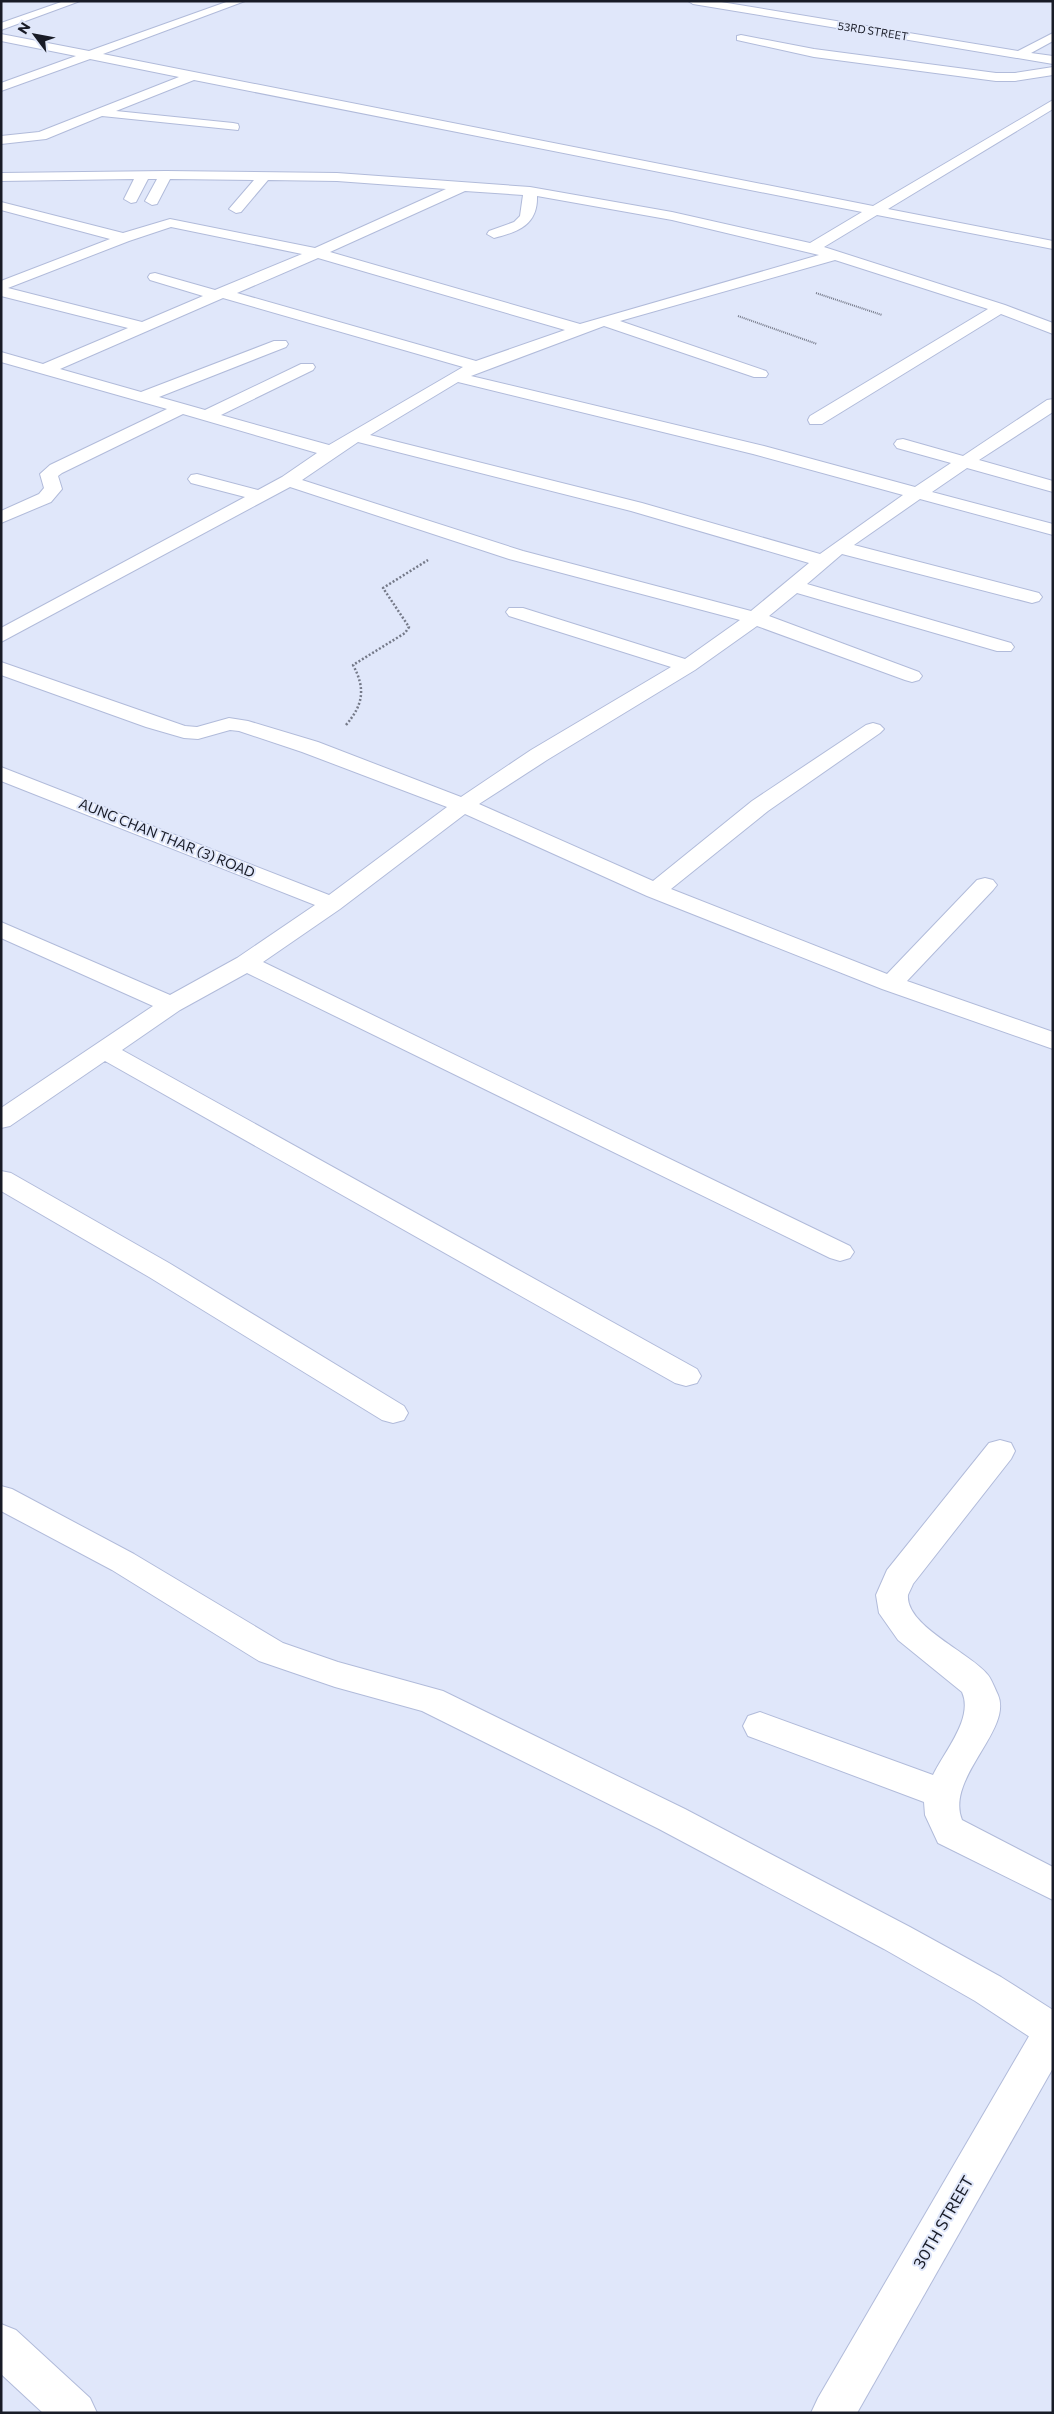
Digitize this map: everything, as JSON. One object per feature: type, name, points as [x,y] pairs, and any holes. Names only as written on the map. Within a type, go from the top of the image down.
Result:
[{"type":"street","points":[[1,27],[75,1]]},
{"type":"street","points":[[1,87],[240,1]]},
{"type":"street","name":"53RD STREET","points":[[693,1],[1053,60]]},
{"type":"street","points":[[731,8],[745,1]]},
{"type":"street","points":[[1019,55],[1053,36]]},
{"type":"street","points":[[1,37],[1053,245]]},
{"type":"street","points":[[741,38],[814,53],[996,77],[1015,77],[1053,70]]},
{"type":"street","points":[[1,140],[41,136],[193,76]]},
{"type":"street","points":[[812,248],[1053,104]]},
{"type":"street","points":[[99,113],[233,127]]},
{"type":"street","points":[[131,199],[143,175]]},
{"type":"street","points":[[1,177],[143,175],[337,177],[530,191],[594,200],[672,216],[837,255],[1000,308],[1053,329]]},
{"type":"street","points":[[152,201],[166,175]]},
{"type":"street","points":[[236,209],[265,176]]},
{"type":"street","points":[[46,369],[317,253],[466,186]]},
{"type":"street","points":[[494,234],[514,227],[528,217],[531,209],[530,191]]},
{"type":"street","points":[[1,206],[124,238]]},
{"type":"street","points":[[1,286],[160,225],[178,223],[317,253],[580,329]]},
{"type":"street","points":[[1,636],[288,481],[332,452],[477,366],[604,321],[837,255]]},
{"type":"street","points":[[155,277],[477,366]]},
{"type":"street","points":[[1,291],[142,327]]},
{"type":"street","points":[[816,420],[1000,308]]},
{"type":"street","points":[[604,321],[760,374]]},
{"type":"street","points":[[140,397],[162,391],[280,344]]},
{"type":"street","points":[[1,357],[332,452]]},
{"type":"street","points":[[205,416],[307,367]]},
{"type":"street","points":[[456,377],[758,450],[1053,530]]},
{"type":"street","points":[[5,1113],[106,1051],[171,1005],[246,963],[332,904],[463,805],[547,750],[688,666],[755,618],[831,554],[917,494],[1053,404]]},
{"type":"street","points":[[1,518],[45,498],[53,489],[50,474],[56,470],[181,409]]},
{"type":"street","points":[[358,437],[490,472],[831,554],[1032,597]]},
{"type":"street","points":[[903,444],[1053,487]]},
{"type":"street","points":[[197,478],[261,496]]},
{"type":"street","points":[[288,481],[516,555],[755,618],[912,676]]},
{"type":"street","points":[[795,586],[1004,647]]},
{"type":"street","points":[[516,612],[688,666]]},
{"type":"street","points":[[1,668],[184,732],[198,733],[229,724],[240,725],[310,747],[463,805],[655,891],[891,984],[1053,1041]]},
{"type":"street","points":[[655,891],[760,806],[874,729]]},
{"type":"street","name":"AUNG CHAN THAR (3) ROAD","points":[[1,773],[332,904]]},
{"type":"street","points":[[891,984],[985,885]]},
{"type":"street","points":[[1,929],[171,1005]]},
{"type":"street","points":[[246,963],[840,1252]]},
{"type":"street","points":[[106,1051],[686,1376]]},
{"type":"street","points":[[1,1179],[159,1270],[393,1413]]},
{"type":"street","points":[[1000,1452],[899,1579],[892,1595],[895,1614],[910,1631],[975,1683],[981,1695],[983,1705],[976,1727],[943,1794],[941,1807],[951,1833],[1053,1885]]},
{"type":"street","points":[[1,1497],[123,1562],[271,1652],[335,1674],[431,1700],[672,1819],[914,1947],[988,1989],[1053,2031]]},
{"type":"street","points":[[760,1726],[943,1794]]},
{"type":"street","name":"30TH STREET","points":[[833,2413],[1053,2031]]},
{"type":"street","points":[[1,2345],[75,2413]]},
{"type":"path","points":[[765,276],[882,316]]},
{"type":"path","points":[[686,298],[817,344]]},
{"type":"path","points":[[310,747],[338,732],[357,712],[361,680],[353,665],[355,662],[405,633],[409,628],[383,588],[463,538]]}]
